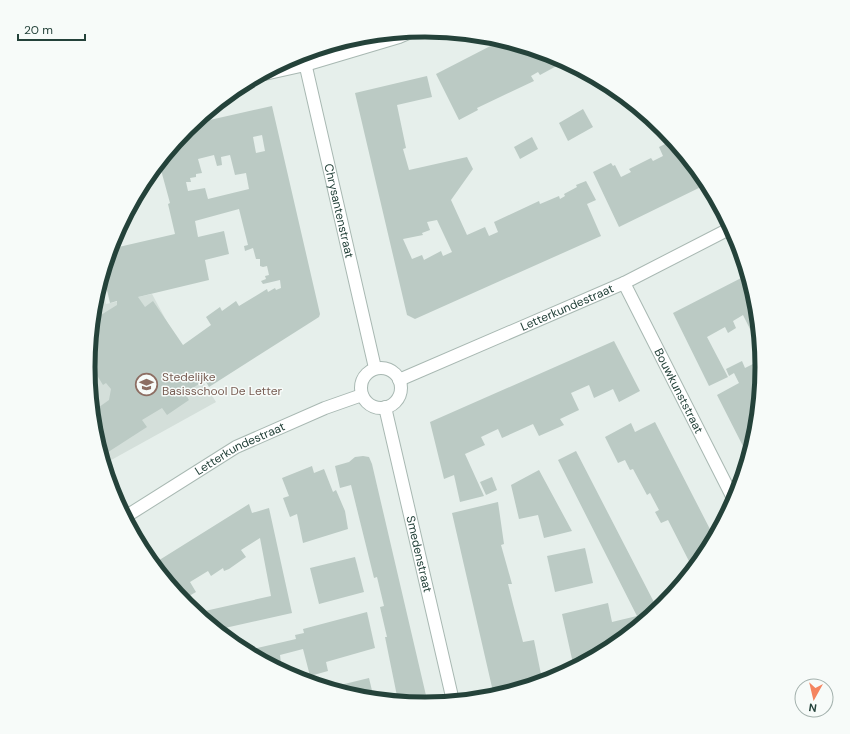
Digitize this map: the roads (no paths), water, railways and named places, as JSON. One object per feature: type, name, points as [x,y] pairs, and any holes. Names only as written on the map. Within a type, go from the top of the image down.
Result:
[{"type":"street","points":[[315,57],[389,39]]},
{"type":"street","name":"Chrysantenstraat","points":[[304,60],[375,368]]},
{"type":"street","name":"Letterkundestraat","points":[[399,380],[624,283],[725,231]]},
{"type":"street","name":"Bouwkunststraat","points":[[624,283],[730,492]]},
{"type":"street","points":[[375,368],[391,370],[399,380],[401,389],[398,397],[393,404],[385,408],[371,406],[362,395],[362,381],[365,375],[375,368]]},
{"type":"street","name":"Letterkundestraat","points":[[130,514],[236,447],[325,408],[362,395]]},
{"type":"street","name":"Smedenstraat","points":[[385,408],[452,696]]},
{"type":"place","name":"Stedelijke Basisschool De Letter","points":[[147,384]]}]
